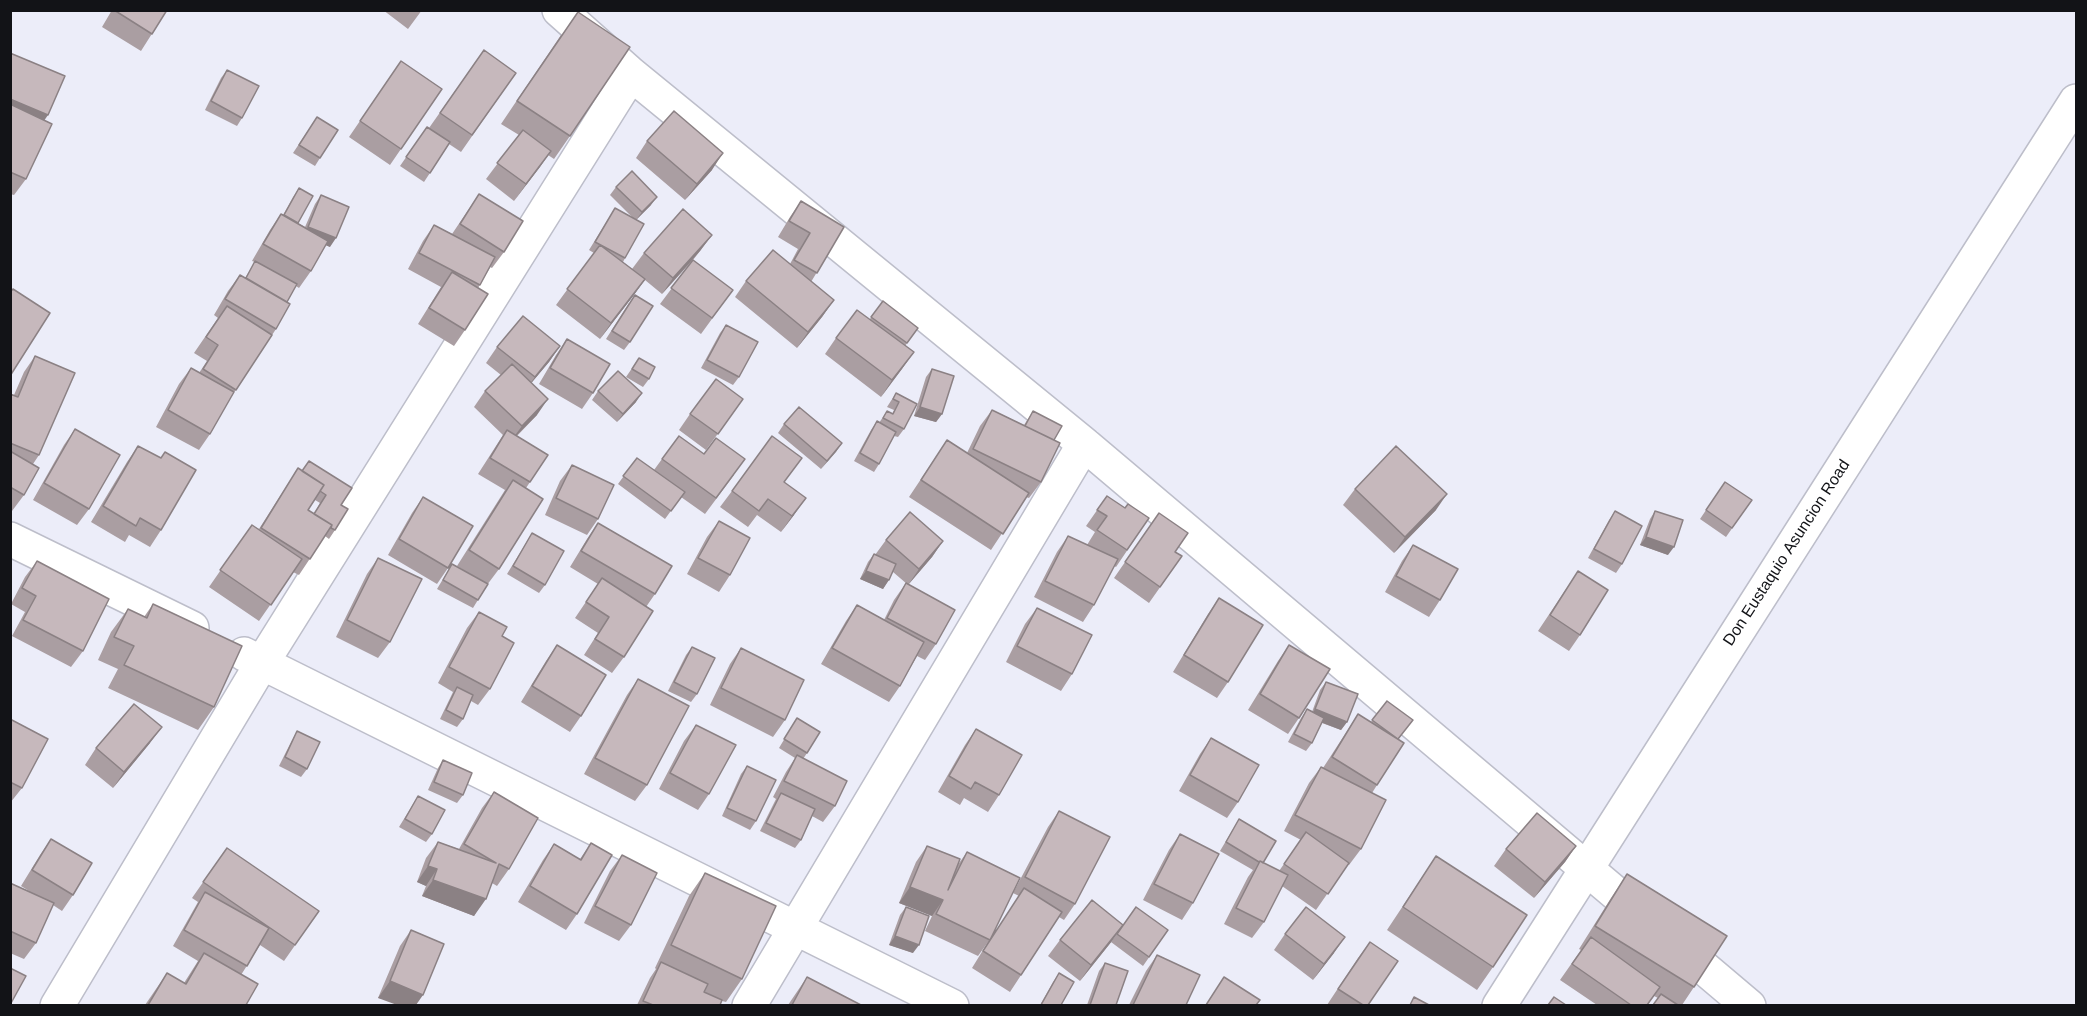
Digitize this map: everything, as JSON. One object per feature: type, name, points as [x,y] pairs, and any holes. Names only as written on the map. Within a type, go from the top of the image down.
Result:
[{"type":"street","points":[[559,10],[631,74],[1084,444],[1749,1005]]},
{"type":"street","points":[[57,1005],[262,663],[631,74]]},
{"type":"street","name":"Don Eustaquio Asuncion Road","points":[[1499,1005],[2076,101]]},
{"type":"street","points":[[748,1005],[1084,444]]},
{"type":"street","points":[[10,539],[952,1005]]},
{"type":"building","points":[[114,10],[167,10],[152,34]]},
{"type":"building","points":[[578,12],[630,47],[570,136],[517,101]]},
{"type":"building","points":[[484,50],[516,73],[472,135],[440,113]]},
{"type":"building","points":[[10,53],[65,76],[48,115],[10,99]]},
{"type":"building","points":[[401,61],[442,89],[401,149],[360,121]]},
{"type":"building","points":[[227,70],[259,86],[242,118],[211,101]]},
{"type":"building","points":[[10,104],[52,124],[26,179],[10,172]]},
{"type":"building","points":[[674,111],[723,153],[697,184],[647,141]]},
{"type":"building","points":[[317,117],[338,130],[320,158],[299,145]]},
{"type":"building","points":[[427,127],[450,142],[430,173],[406,157]]},
{"type":"building","points":[[523,130],[551,151],[526,184],[497,163]]},
{"type":"building","points":[[632,171],[657,197],[642,212],[616,187]]},
{"type":"building","points":[[299,188],[313,196],[298,223],[284,215]]},
{"type":"building","points":[[479,194],[523,221],[504,252],[460,224]]},
{"type":"building","points":[[321,195],[349,207],[336,238],[308,227]]},
{"type":"building","points":[[801,201],[844,227],[817,273],[794,260],[810,233],[789,221]]},
{"type":"building","points":[[615,208],[644,224],[625,258],[595,242]]},
{"type":"building","points":[[683,209],[712,235],[673,278],[644,253]]},
{"type":"building","points":[[281,214],[328,241],[311,271],[263,244]]},
{"type":"building","points":[[434,225],[495,257],[480,285],[419,253]]},
{"type":"building","points":[[600,245],[645,279],[611,323],[567,289]]},
{"type":"building","points":[[773,250],[834,300],[808,332],[746,281]]},
{"type":"building","points":[[693,260],[733,290],[712,318],[671,288]]},
{"type":"building","points":[[255,261],[297,284],[287,302],[246,278]]},
{"type":"building","points":[[452,272],[488,294],[465,330],[429,308]]},
{"type":"building","points":[[240,275],[290,304],[276,329],[225,299]]},
{"type":"building","points":[[13,289],[50,313],[10,376],[10,292]]},
{"type":"building","points":[[635,295],[653,306],[630,342],[612,331]]},
{"type":"building","points":[[883,301],[918,328],[907,343],[871,317]]},
{"type":"building","points":[[227,306],[272,335],[236,390],[203,369],[218,345],[206,337]]},
{"type":"building","points":[[857,310],[914,352],[892,380],[836,338]]},
{"type":"building","points":[[523,316],[560,346],[535,377],[497,347]]},
{"type":"building","points":[[726,325],[758,342],[739,377],[707,360]]},
{"type":"building","points":[[567,339],[610,364],[593,393],[550,368]]},
{"type":"building","points":[[35,356],[75,373],[39,455],[10,443],[10,394],[18,397]]},
{"type":"building","points":[[639,358],[655,367],[649,379],[632,369]]},
{"type":"building","points":[[512,364],[548,399],[522,426],[485,391]]},
{"type":"building","points":[[191,368],[234,392],[210,434],[168,410]]},
{"type":"building","points":[[932,369],[954,376],[942,414],[920,407]]},
{"type":"building","points":[[618,371],[642,393],[623,414],[598,391]]},
{"type":"building","points":[[716,379],[743,399],[718,434],[690,414]]},
{"type":"building","points":[[896,393],[917,404],[904,429],[883,418],[887,411],[893,414],[899,402],[893,399]]},
{"type":"building","points":[[799,407],[842,443],[827,461],[784,424]]},
{"type":"building","points":[[992,410],[1060,443],[1041,482],[973,449]]},
{"type":"building","points":[[1033,411],[1062,426],[1054,440],[1025,426]]},
{"type":"building","points":[[877,421],[896,432],[879,464],[860,453]]},
{"type":"building","points":[[75,429],[120,455],[89,509],[44,483]]},
{"type":"building","points":[[507,430],[548,455],[530,482],[490,458]]},
{"type":"building","points":[[679,436],[704,454],[716,438],[745,459],[716,498],[662,459]]},
{"type":"building","points":[[772,436],[802,458],[784,482],[806,498],[792,516],[768,499],[759,511],[732,491]]},
{"type":"building","points":[[947,440],[1029,493],[1003,534],[921,480]]},
{"type":"building","points":[[138,446],[161,458],[165,452],[196,470],[161,530],[140,518],[136,526],[103,506]]},
{"type":"building","points":[[1396,446],[1447,494],[1405,537],[1355,489]]},
{"type":"building","points":[[10,451],[39,468],[24,495],[10,487]]},
{"type":"building","points":[[637,458],[685,492],[671,511],[623,476]]},
{"type":"building","points":[[309,461],[352,488],[341,505],[348,509],[335,530],[331,528],[332,525],[314,514],[326,495],[320,491],[324,485],[302,471]]},
{"type":"building","points":[[572,465],[614,485],[598,519],[556,498]]},
{"type":"building","points":[[298,468],[324,485],[308,510],[332,525],[310,559],[261,528]]},
{"type":"building","points":[[513,480],[543,499],[499,569],[469,550]]},
{"type":"building","points":[[1725,482],[1752,500],[1732,528],[1706,510]]},
{"type":"building","points":[[1107,496],[1125,508],[1128,504],[1149,518],[1127,550],[1097,530],[1107,516],[1097,510]]},
{"type":"building","points":[[423,497],[473,526],[448,568],[399,539]]},
{"type":"building","points":[[1615,511],[1642,526],[1622,564],[1594,549]]},
{"type":"building","points":[[1655,511],[1683,520],[1674,547],[1646,537]]},
{"type":"building","points":[[910,512],[943,541],[919,569],[886,540]]},
{"type":"building","points":[[1159,513],[1188,533],[1175,552],[1182,556],[1160,587],[1125,562]]},
{"type":"building","points":[[719,521],[750,538],[730,575],[698,558]]},
{"type":"building","points":[[598,523],[672,566],[655,594],[581,551]]},
{"type":"building","points":[[252,525],[302,559],[271,605],[220,570]]},
{"type":"building","points":[[532,533],[564,551],[545,585],[513,566]]},
{"type":"building","points":[[1068,536],[1118,559],[1094,605],[1045,581]]},
{"type":"building","points":[[1413,545],[1458,569],[1440,600],[1396,576]]},
{"type":"building","points":[[874,554],[896,564],[889,580],[866,571]]},
{"type":"building","points":[[378,558],[422,579],[390,642],[347,620]]},
{"type":"building","points":[[37,561],[109,599],[83,651],[23,620],[36,596],[22,588]]},
{"type":"building","points":[[452,564],[488,584],[478,600],[443,580]]},
{"type":"building","points":[[1578,571],[1608,590],[1580,635],[1550,615]]},
{"type":"building","points":[[602,578],[653,611],[624,657],[595,639],[609,617],[586,602]]},
{"type":"building","points":[[906,583],[955,610],[936,644],[887,618]]},
{"type":"building","points":[[1219,598],[1263,625],[1228,682],[1184,655]]},
{"type":"building","points":[[153,604],[242,646],[214,707],[124,665],[134,646],[114,637],[128,609],[147,618]]},
{"type":"building","points":[[857,605],[924,642],[900,686],[832,648]]},
{"type":"building","points":[[1037,608],[1092,635],[1072,674],[1017,646]]},
{"type":"building","points":[[479,612],[507,627],[502,636],[514,643],[490,689],[449,667]]},
{"type":"building","points":[[557,645],[606,675],[581,716],[532,686]]},
{"type":"building","points":[[1289,645],[1330,669],[1299,718],[1260,694]]},
{"type":"building","points":[[692,647],[715,658],[697,694],[674,682]]},
{"type":"building","points":[[741,648],[804,680],[785,720],[721,688]]},
{"type":"building","points":[[638,679],[689,706],[647,785],[595,758]]},
{"type":"building","points":[[1326,682],[1358,694],[1347,722],[1315,709]]},
{"type":"building","points":[[457,687],[473,695],[463,719],[446,710]]},
{"type":"building","points":[[1387,701],[1413,720],[1398,739],[1372,720]]},
{"type":"building","points":[[134,704],[162,727],[124,772],[96,748]]},
{"type":"building","points":[[1307,709],[1324,718],[1312,743],[1294,734]]},
{"type":"building","points":[[1358,714],[1404,743],[1377,785],[1332,757]]},
{"type":"building","points":[[797,718],[820,732],[807,753],[784,739]]},
{"type":"building","points":[[10,719],[48,739],[22,788],[10,782]]},
{"type":"building","points":[[696,725],[736,745],[709,794],[670,773]]},
{"type":"building","points":[[976,729],[1022,755],[999,795],[975,782],[971,789],[949,776]]},
{"type":"building","points":[[297,731],[320,742],[307,769],[285,757]]},
{"type":"building","points":[[1211,738],[1259,765],[1238,802],[1190,775]]},
{"type":"building","points":[[797,755],[847,781],[835,806],[784,781]]},
{"type":"building","points":[[443,760],[472,773],[463,795],[434,782]]},
{"type":"building","points":[[747,766],[776,780],[756,821],[727,808]]},
{"type":"building","points":[[1321,767],[1386,800],[1361,849],[1295,815]]},
{"type":"building","points":[[494,792],[538,818],[509,869],[499,864],[486,899],[433,880],[437,869],[428,866],[438,842],[496,863],[464,844]]},
{"type":"building","points":[[781,793],[815,809],[801,840],[766,823]]},
{"type":"building","points":[[418,796],[445,810],[432,834],[405,819]]},
{"type":"building","points":[[1059,811],[1110,837],[1075,904],[1025,877]]},
{"type":"building","points":[[1537,813],[1576,846],[1545,882],[1506,849]]},
{"type":"building","points":[[1239,819],[1276,841],[1263,863],[1226,842]]},
{"type":"building","points":[[1306,832],[1349,863],[1328,894],[1284,864]]},
{"type":"building","points":[[1180,834],[1219,854],[1193,903],[1154,884]]},
{"type":"building","points":[[51,839],[92,863],[73,895],[32,870]]},
{"type":"building","points":[[591,843],[612,855],[577,914],[530,886],[554,844],[581,860]]},
{"type":"building","points":[[927,846],[960,859],[948,890],[967,852],[1020,878],[990,940],[936,914],[943,900],[910,887]]},
{"type":"building","points":[[227,848],[319,911],[295,945],[203,882]]},
{"type":"building","points":[[622,855],[657,873],[631,925],[595,906]]},
{"type":"building","points":[[1436,856],[1527,915],[1493,967],[1403,907]]},
{"type":"building","points":[[1260,861],[1288,875],[1264,922],[1236,908]]},
{"type":"building","points":[[705,873],[776,906],[742,979],[671,945]]},
{"type":"building","points":[[1627,874],[1727,936],[1694,987],[1595,926]]},
{"type":"building","points":[[10,883],[54,903],[36,943],[10,931]]},
{"type":"building","points":[[1024,888],[1062,912],[1021,975],[983,951]]},
{"type":"building","points":[[205,892],[269,928],[247,966],[184,930]]},
{"type":"building","points":[[1092,900],[1123,925],[1091,965],[1060,940]]},
{"type":"building","points":[[906,907],[929,916],[919,945],[895,936]]},
{"type":"building","points":[[1136,907],[1168,930],[1149,957],[1117,934]]},
{"type":"building","points":[[1306,907],[1345,937],[1324,964],[1285,934]]},
{"type":"building","points":[[411,930],[444,944],[423,995],[390,981]]},
{"type":"building","points":[[1591,937],[1660,987],[1647,1005],[1631,1005],[1572,964]]},
{"type":"building","points":[[1370,942],[1398,961],[1368,1005],[1363,1005],[1338,989]]},
{"type":"building","points":[[204,953],[258,984],[246,1005],[148,1005],[167,973],[186,984]]},
{"type":"building","points":[[1157,955],[1200,975],[1186,1005],[1133,1005]]},
{"type":"building","points":[[661,962],[708,984],[704,992],[722,1000],[720,1005],[653,1005],[643,1001]]},
{"type":"building","points":[[1105,963],[1128,971],[1116,1005],[1090,1005]]},
{"type":"building","points":[[10,968],[26,976],[10,1005]]},
{"type":"building","points":[[1059,973],[1074,982],[1061,1005],[1041,1005]]},
{"type":"building","points":[[807,977],[861,1005],[792,1005]]},
{"type":"building","points":[[1224,977],[1260,1000],[1256,1005],[1206,1005]]},
{"type":"building","points":[[1661,994],[1678,1005],[1653,1005]]},
{"type":"building","points":[[1414,997],[1429,1005],[1410,1005]]},
{"type":"building","points":[[1554,997],[1566,1005],[1548,1005]]}]
